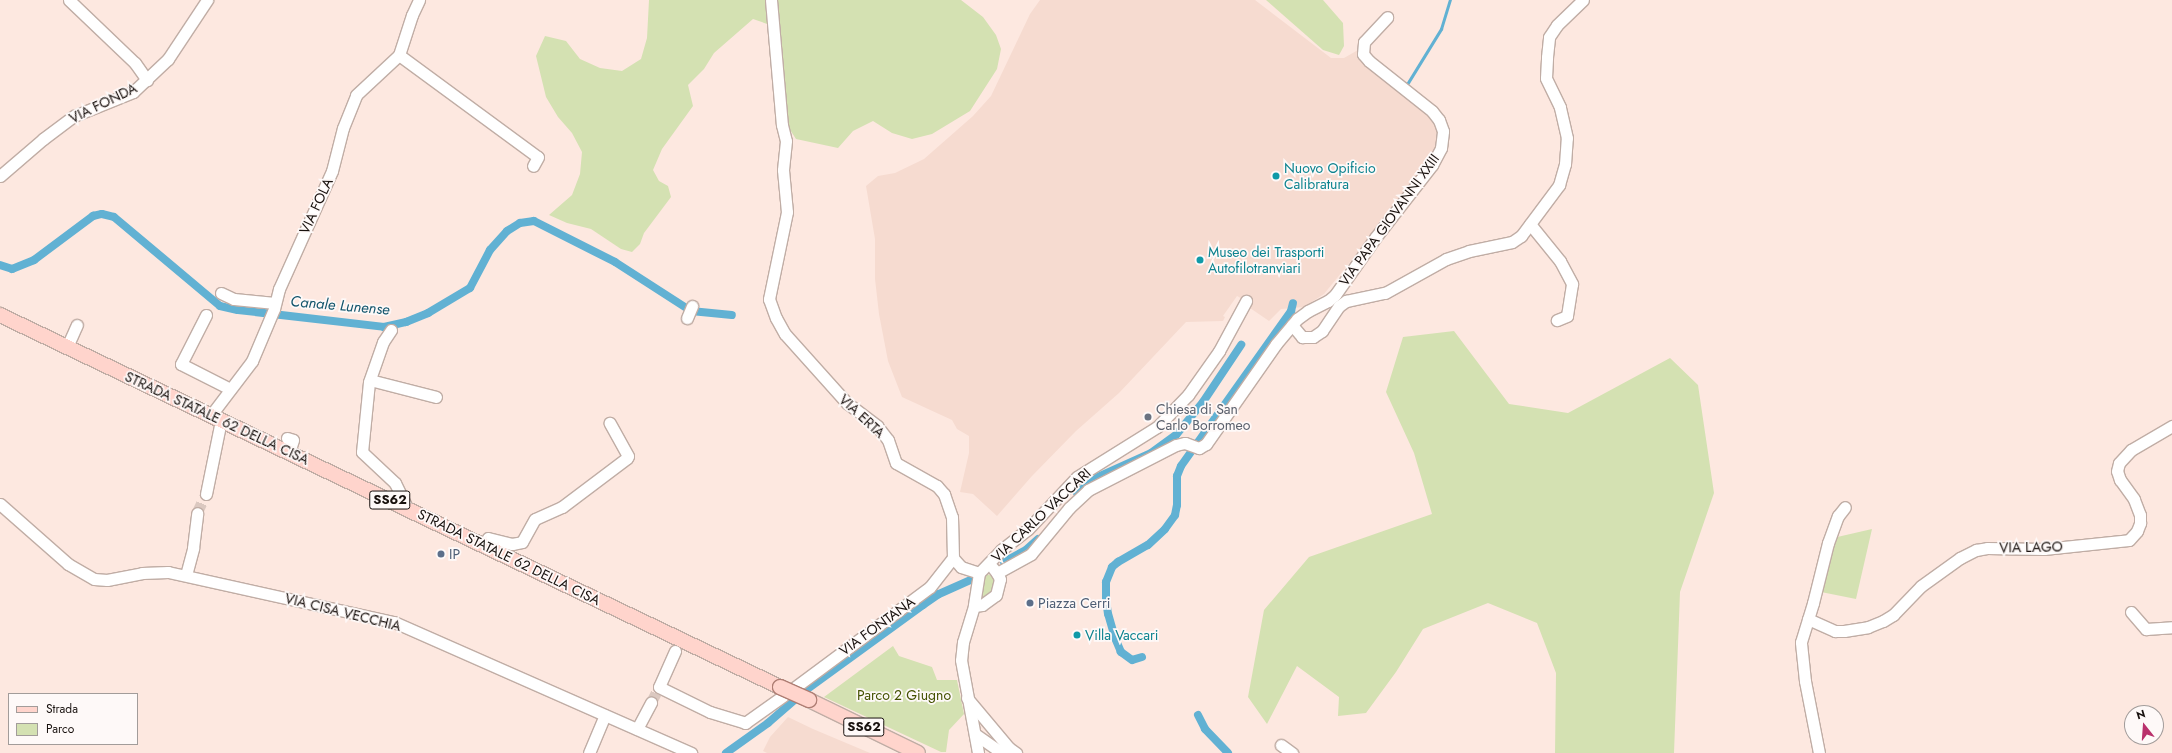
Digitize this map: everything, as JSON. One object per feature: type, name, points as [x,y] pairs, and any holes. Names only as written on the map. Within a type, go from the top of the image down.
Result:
[{"type":"main road","name":"STRADA STATALE 62 DELLA CISA","points":[[0,315],[216,418],[292,443],[407,508],[781,692]]},
{"type":"main road","name":"SS62","points":[[781,692],[809,700],[918,753]]},
{"type":"street","points":[[69,0],[135,63],[147,80]]},
{"type":"street","name":"VIA FONDA","points":[[0,176],[43,139],[74,116],[133,92],[168,60],[207,0]]},
{"type":"street","name":"VIA FOLA","points":[[216,418],[230,389],[252,361],[273,310],[279,289],[332,171],[343,128],[356,95],[399,55],[412,15],[419,0]]},
{"type":"street","name":"VIA ERTA","points":[[771,0],[782,125],[786,141],[783,170],[787,212],[769,299],[784,334],[848,402],[877,426],[888,440],[896,463],[930,482],[944,494],[952,517],[953,558]]},
{"type":"street","points":[[997,573],[1031,554],[1069,508],[1088,490],[1176,445],[1201,448],[1206,444],[1224,417],[1292,325],[1302,337],[1309,339],[1322,331],[1339,306],[1346,301],[1385,293],[1446,259],[1469,251],[1512,242],[1521,236],[1559,185],[1565,164],[1567,138],[1560,108],[1550,87],[1546,72],[1549,37],[1557,25],[1584,0]]},
{"type":"street","name":"VIA PAPA GIOVANNI XXIII","points":[[1292,325],[1308,311],[1328,301],[1335,295],[1375,238],[1432,165],[1441,148],[1442,131],[1439,120],[1432,111],[1364,55],[1364,42],[1387,17]]},
{"type":"street","points":[[399,55],[538,157],[533,166]]},
{"type":"street","points":[[1530,224],[1560,261],[1572,284],[1567,316],[1557,320]]},
{"type":"street","points":[[221,293],[273,310]]},
{"type":"street","name":"VIA CARLO VACCARI","points":[[979,573],[988,563],[1028,529],[1077,477],[1157,427],[1188,395],[1218,350],[1246,301]]},
{"type":"street","points":[[687,318],[692,306]]},
{"type":"street","points":[[206,315],[181,364],[230,389]]},
{"type":"street","points":[[67,347],[77,325]]},
{"type":"street","points":[[391,330],[383,342],[370,380],[362,452],[395,483],[407,508]]},
{"type":"street","points":[[370,380],[436,397]]},
{"type":"street","points":[[206,494],[216,418]]},
{"type":"street","points":[[486,546],[488,538],[512,544],[522,542],[535,519],[562,507],[627,458],[628,456],[610,423]]},
{"type":"street","name":"VIA LAGO","points":[[1808,619],[1835,630],[1856,630],[1878,623],[1893,615],[1921,586],[1960,558],[1976,550],[1987,548],[2044,549],[2129,540],[2137,531],[2140,523],[2140,515],[2138,506],[2120,480],[2118,471],[2119,463],[2132,450],[2172,426]]},
{"type":"street","name":"VIA CISA VECCHIA","points":[[0,504],[68,564],[94,579],[107,580],[158,572],[186,575],[213,583],[296,599],[394,622],[691,753]]},
{"type":"street","points":[[1819,753],[1805,682],[1801,642],[1828,543],[1838,516],[1845,507]]},
{"type":"street","points":[[186,575],[193,548],[197,513]]},
{"type":"street","points":[[953,558],[961,566],[979,573],[974,606],[961,651],[962,669],[978,753]]},
{"type":"street","name":"VIA FONTANA","points":[[794,688],[930,587],[953,558]]},
{"type":"street","points":[[974,606],[982,605],[996,595],[1000,579],[988,563]]},
{"type":"street","points":[[2131,612],[2146,629],[2172,627]]},
{"type":"street","points":[[674,651],[659,687],[710,712],[745,723],[781,692]]},
{"type":"street","points":[[967,698],[1008,748],[1016,753]]},
{"type":"street","points":[[637,729],[651,703]]},
{"type":"street","points":[[589,753],[606,715]]},
{"type":"street","points":[[975,734],[993,728]]},
{"type":"street","points":[[975,734],[1002,753]]},
{"type":"street","points":[[1281,745],[1292,753]]},
{"type":"shaded area","points":[[1040,0],[1255,0],[1331,58],[1344,58],[1358,50],[1361,57],[1431,114],[1440,137],[1425,170],[1324,294],[1304,307],[1281,309],[1269,321],[1250,308],[1252,304],[1237,296],[1223,316],[1225,317],[1223,321],[1186,322],[1119,393],[1076,431],[1032,476],[997,516],[973,494],[960,492],[969,453],[969,436],[957,429],[952,420],[902,397],[888,361],[879,314],[875,279],[875,239],[866,186],[878,176],[895,173],[924,159],[973,116],[991,96],[1030,14]]},
{"type":"shaded area","points":[[788,717],[870,753],[767,753],[763,751],[770,737]]},
{"type":"green space","points":[[649,0],[961,0],[983,17],[996,35],[1001,49],[997,69],[970,111],[932,134],[912,139],[892,133],[873,121],[853,131],[838,148],[796,139],[785,122],[782,45],[773,26],[753,19],[714,53],[704,69],[688,85],[693,106],[662,149],[653,170],[659,181],[668,186],[671,197],[644,233],[640,244],[632,252],[621,249],[591,229],[567,223],[549,215],[572,195],[580,174],[582,152],[572,133],[558,117],[546,97],[536,56],[545,36],[566,41],[580,59],[600,68],[622,71],[641,59],[647,38]]},
{"type":"green space","points":[[1266,0],[1323,0],[1343,23],[1344,46],[1339,55],[1323,50]]},
{"type":"green space","points":[[1454,331],[1509,404],[1568,413],[1670,358],[1698,385],[1714,493],[1680,592],[1674,753],[1555,753],[1556,673],[1537,623],[1488,603],[1423,629],[1396,672],[1366,713],[1338,716],[1339,697],[1297,666],[1267,724],[1248,697],[1264,610],[1309,557],[1432,514],[1414,453],[1386,392],[1403,337]]},
{"type":"green space","points":[[1872,529],[1856,599],[1821,592],[1833,538]]},
{"type":"green space","points":[[987,574],[994,577],[996,588],[984,599],[981,598],[983,577]]},
{"type":"green space","name":"Parco 2 Giugno","points":[[893,646],[899,656],[932,667],[937,680],[957,680],[964,714],[949,730],[946,752],[941,752],[824,697]]},
{"type":"waterway","points":[[1406,86],[1441,29],[1450,0]]},
{"type":"waterway","name":"Canale Lunense","points":[[0,265],[12,269],[34,260],[93,216],[102,214],[114,217],[220,306],[238,310],[384,327],[406,322],[428,313],[470,288],[490,250],[507,231],[520,223],[534,221],[615,262],[691,311],[732,315]]},
{"type":"waterway","name":"Canale Lunense","points":[[1142,657],[1132,660],[1121,652],[1115,638],[1108,614],[1106,600],[1106,582],[1112,567],[1148,545],[1165,529],[1175,515],[1177,505],[1177,476],[1181,466],[1291,311],[1293,303]]},
{"type":"waterway","points":[[1077,493],[1098,477],[1151,453],[1176,435],[1203,402],[1241,345]]},
{"type":"waterway","points":[[1004,562],[1027,549],[1038,539]]},
{"type":"waterway","points":[[726,753],[768,723],[806,690],[923,605],[939,594],[972,579]]},
{"type":"waterway","name":"Canale Lunense","points":[[1198,715],[1205,729],[1228,753]]},
{"type":"tunnel","points":[[197,513],[206,494]]},
{"type":"tunnel","points":[[651,703],[659,687]]},
{"type":"place","name":"Nuovo Opificio Calibratura","points":[[1276,176]]},
{"type":"place","name":"Museo dei Trasporti Autofilotranviari","points":[[1200,260]]},
{"type":"place","name":"Chiesa di San Carlo Borromeo","points":[[1148,417]]},
{"type":"place","name":"IP","points":[[441,554]]},
{"type":"place","name":"Piazza Cerri","points":[[1030,603]]},
{"type":"place","name":"Villa Vaccari","points":[[1077,635]]}]
